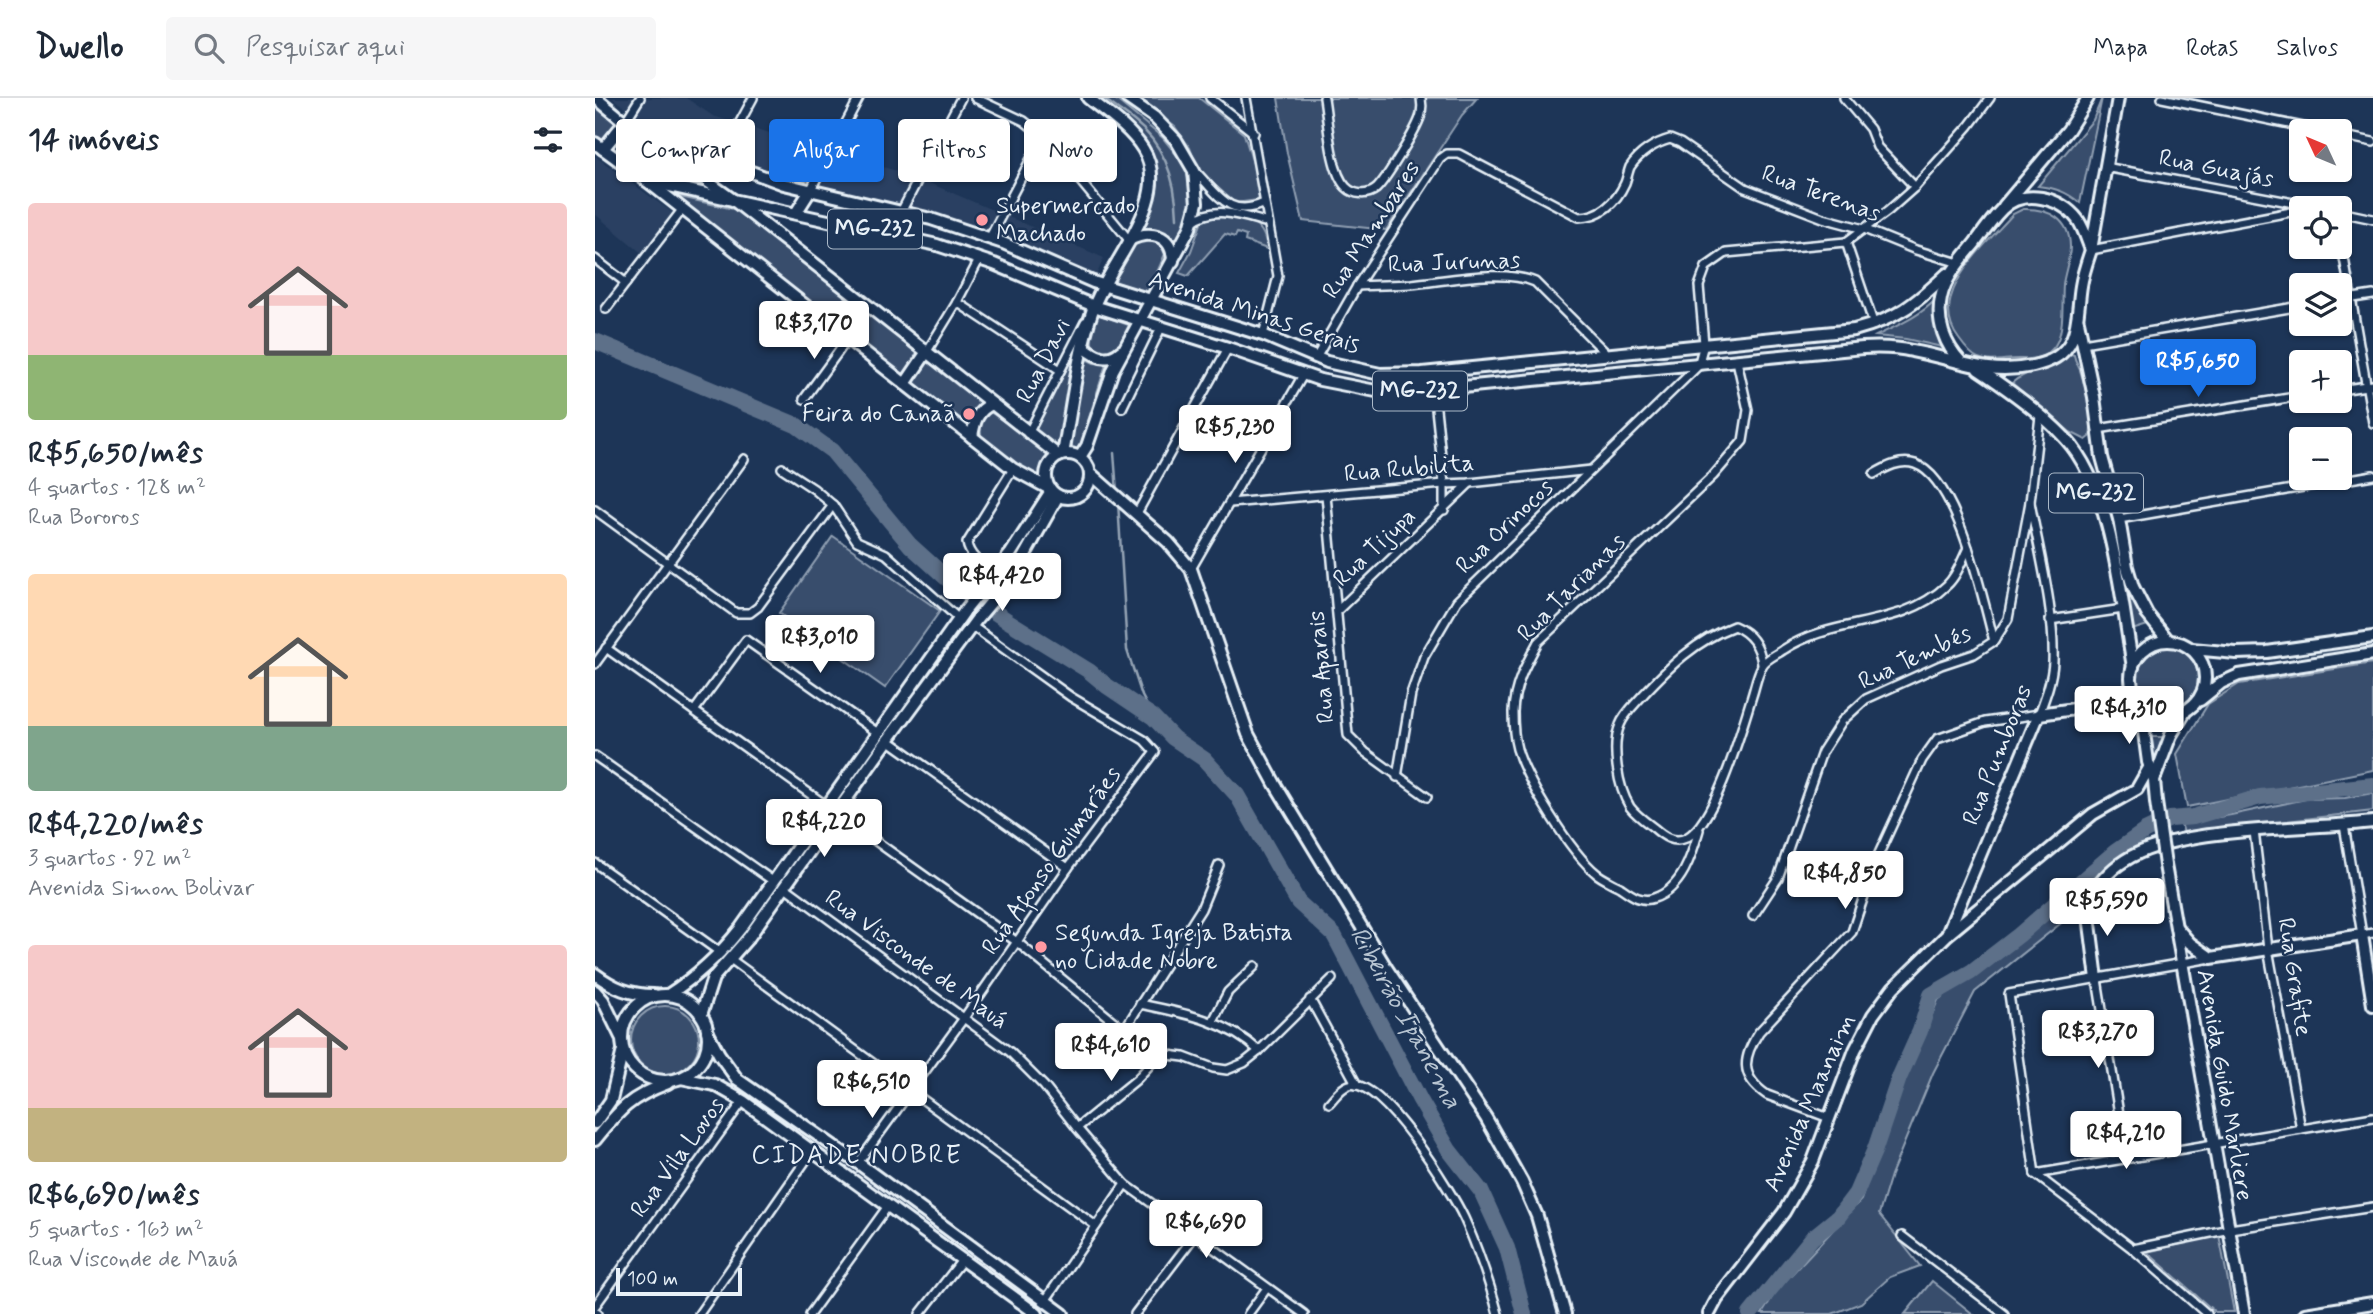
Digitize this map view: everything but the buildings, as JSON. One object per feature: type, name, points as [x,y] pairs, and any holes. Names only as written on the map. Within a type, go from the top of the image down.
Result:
[{"type":"main road","name":"MG-232","points":[[596,98],[621,119]]},
{"type":"main road","points":[[883,736],[1023,560],[1052,492],[1045,476],[1050,462],[1061,455],[1094,306],[1103,285],[1143,218],[1149,200],[1151,185],[1147,157],[1142,148],[1126,129],[1088,98]]},
{"type":"main road","points":[[1080,457],[1087,446],[1114,370],[1173,261],[1192,222],[1196,202],[1194,171],[1168,129],[1127,98]]},
{"type":"main road","points":[[2003,208],[2068,130],[2088,98]]},
{"type":"main road","points":[[2091,250],[2118,98]]},
{"type":"main road","points":[[599,146],[616,130]]},
{"type":"main road","name":"MG-232","points":[[599,146],[616,158]]},
{"type":"main road","name":"Avenida Minas Gerais","points":[[755,173],[810,191],[931,219],[989,239],[1103,285],[1262,335],[1316,358],[1356,369],[1396,374],[1854,330],[1895,317],[1916,303],[1959,263]]},
{"type":"main road","points":[[648,182],[1013,470],[1052,492],[1069,498],[1080,494],[1088,485],[1090,473]]},
{"type":"main road","name":"Avenida Minas Gerais","points":[[651,182],[894,233],[980,258],[1094,306],[1229,348],[1303,375],[1339,385],[1381,392],[1434,390],[1881,347],[1961,362]]},
{"type":"main road","points":[[707,182],[1028,434],[1061,455],[1080,457],[1085,461],[1090,473],[1168,542],[1191,569],[1248,734],[1275,784],[1380,957],[1486,1118],[1522,1182],[1537,1216],[1565,1314]]},
{"type":"main road","points":[[796,213],[810,191]]},
{"type":"main road","points":[[2003,208],[2020,198],[2033,197],[2054,201],[2078,221],[2091,250]]},
{"type":"main road","name":"MG-232","points":[[1959,263],[2003,208]]},
{"type":"main road","points":[[1129,240],[1148,233],[1158,236],[1168,245],[1173,261]]},
{"type":"main road","name":"MG-232","points":[[1961,362],[1976,367],[2015,370],[2045,363],[2065,350],[2071,341],[2077,318],[2082,277],[2091,250]]},
{"type":"main road","points":[[1959,263],[1944,286],[1940,314],[1949,349],[1961,362]]},
{"type":"main road","name":"MG-232","points":[[2077,318],[2102,457],[2119,519],[2122,546],[2133,587],[2147,614],[2168,640]]},
{"type":"main road","points":[[1083,346],[1091,353],[1109,358],[1126,347]]},
{"type":"main road","points":[[905,384],[926,353]]},
{"type":"main road","name":"MG-232","points":[[1976,367],[2066,439],[2089,477],[2103,512],[2117,570],[2133,667],[2131,684],[2139,701]]},
{"type":"main road","points":[[972,437],[980,411],[992,404]]},
{"type":"main road","points":[[595,1123],[611,1100],[623,1026],[629,1013],[651,997],[666,995],[749,937],[785,887],[832,809],[962,616],[1052,492]]},
{"type":"main road","points":[[2192,649],[2236,653],[2267,652],[2373,637]]},
{"type":"main road","points":[[2133,667],[2138,656],[2157,642],[2181,642],[2192,649],[2202,661],[2206,676],[2204,691],[2195,704]]},
{"type":"main road","points":[[2039,714],[2139,701],[2157,714],[2166,716],[2185,712],[2221,682],[2239,676],[2373,654]]},
{"type":"main road","name":"Avenida Guido Marliere","points":[[2139,701],[2149,768],[2154,780],[2180,962],[2244,1314]]},
{"type":"main road","name":"Avenida Guido Marliere","points":[[2154,780],[2171,735],[2185,712]]},
{"type":"main road","name":"Rua Pumboras","points":[[1947,935],[2039,714]]},
{"type":"main road","name":"Avenida Maanaim","points":[[1709,1314],[1717,1299],[1784,1212],[1813,1161],[1855,1050],[1873,1014],[1893,988],[1947,935],[2093,814],[2130,794],[2141,784],[2149,768]]},
{"type":"main road","name":"Avenida Maanaim","points":[[2130,794],[2156,799]]},
{"type":"main road","points":[[701,1015],[713,978],[725,956],[773,881],[832,809]]},
{"type":"main road","points":[[2097,979],[2087,900],[2104,877],[2124,861],[2142,851],[2190,839],[2373,822]]},
{"type":"main road","points":[[2174,925],[2190,943],[2211,957],[2367,934],[2373,1005]]},
{"type":"main road","points":[[595,974],[628,992],[666,995],[683,999],[693,1006],[701,1015],[719,1054],[737,1079],[858,1163],[1063,1314]]},
{"type":"main road","points":[[595,991],[617,1025],[628,1062],[636,1072],[660,1082],[677,1080],[715,1085],[743,1101],[1035,1313]]},
{"type":"main road","points":[[595,1140],[621,1108],[642,1093],[693,1071],[703,1059],[707,1031]]},
{"type":"main road","points":[[2305,1314],[2373,1303]]},
{"type":"street","points":[[627,119],[640,98]]},
{"type":"street","points":[[742,119],[753,98]]},
{"type":"street","points":[[810,191],[859,98]]},
{"type":"street","points":[[901,212],[961,98]]},
{"type":"street","points":[[975,98],[1024,121]]},
{"type":"street","points":[[1210,98],[1254,134]]},
{"type":"street","points":[[1247,98],[1278,276],[1262,335]]},
{"type":"street","points":[[1324,98],[1335,165],[1348,190],[1363,194],[1377,188],[1417,125],[1421,115],[1421,98]]},
{"type":"street","points":[[1844,98],[1870,129],[1877,147],[1915,187]]},
{"type":"street","points":[[1698,366],[1704,344],[1699,286],[1706,267],[1726,253],[1846,242],[1915,187],[1990,98]]},
{"type":"street","points":[[2162,98],[2289,124]]},
{"type":"street","points":[[2352,138],[2373,142]]},
{"type":"street","name":"Rua Terenas","points":[[1440,159],[1447,154],[1459,154],[1579,217],[1592,217],[1613,201],[1625,184],[1630,168],[1641,156],[1649,148],[1670,139],[1680,143],[1745,188],[1823,218],[1864,229],[1916,250],[1959,263]]},
{"type":"street","name":"Rua Mambares","points":[[1316,358],[1357,286],[1440,159]]},
{"type":"street","name":"Rua Guajás","points":[[2105,167],[2289,203]]},
{"type":"street","points":[[1194,171],[1225,201],[1238,209],[1251,209],[1264,203]]},
{"type":"street","points":[[989,239],[1024,172]]},
{"type":"street","points":[[1081,182],[1129,240]]},
{"type":"street","points":[[606,309],[682,210]]},
{"type":"street","points":[[1192,222],[1201,215],[1212,212],[1246,216],[1268,223]]},
{"type":"street","points":[[2091,250],[2289,212]]},
{"type":"street","points":[[2352,215],[2373,219]]},
{"type":"street","points":[[1846,242],[1874,325]]},
{"type":"street","points":[[926,353],[980,258]]},
{"type":"street","points":[[595,259],[626,283]]},
{"type":"street","name":"Rua Jurunas","points":[[1357,286],[1524,277],[1535,282],[1607,354]]},
{"type":"street","points":[[2352,298],[2373,295]]},
{"type":"street","points":[[957,302],[1060,370]]},
{"type":"street","points":[[2352,303],[2370,386],[2373,423]]},
{"type":"street","name":"Rua Davi","points":[[1028,434],[1094,306]]},
{"type":"street","points":[[2083,343],[2289,308]]},
{"type":"street","points":[[1122,408],[1161,326]]},
{"type":"street","points":[[804,399],[847,340]]},
{"type":"street","points":[[1136,514],[1229,348]]},
{"type":"street","name":"Rua Tarianas","points":[[1737,361],[1748,410],[1743,441],[1713,476],[1538,642],[1522,670],[1515,692],[1513,712],[1517,748],[1540,798],[1566,838],[1596,873],[1639,899],[1653,899],[1681,877],[1693,853],[1699,829],[1707,817],[1728,766],[1762,664]]},
{"type":"street","name":"Rua Orinocos","points":[[1397,776],[1411,694],[1424,657],[1457,601],[1698,366]]},
{"type":"street","points":[[1191,569],[1303,375]]},
{"type":"street","points":[[2352,388],[2370,386]]},
{"type":"street","points":[[1434,390],[1444,484],[1444,510]]},
{"type":"street","points":[[2098,429],[2289,398]]},
{"type":"street","name":"Rua Tembés","points":[[1753,916],[1778,878],[1822,752],[1842,721],[1865,699],[1941,665],[1974,654],[1994,641],[2008,619],[2030,502],[2040,416]]},
{"type":"street","points":[[595,664],[744,459]]},
{"type":"street","points":[[1874,474],[1893,464],[1914,463],[1932,475],[1962,526],[1994,641]]},
{"type":"street","points":[[782,468],[833,505],[857,541],[886,554],[962,616]]},
{"type":"street","points":[[992,576],[968,550],[967,542],[1013,470]]},
{"type":"street","name":"Rua Rubilita","points":[[1230,503],[1591,470]]},
{"type":"street","points":[[2119,519],[2373,475]]},
{"type":"street","name":"Rua Tijupa","points":[[1337,611],[1470,483]]},
{"type":"street","name":"Rua Aparais","points":[[1326,495],[1348,735],[1365,752],[1427,797]]},
{"type":"street","name":"Rua Pumboras","points":[[2030,502],[2050,620],[2053,664],[2047,694],[2039,714]]},
{"type":"street","points":[[595,511],[736,613],[750,613],[758,607],[833,505]]},
{"type":"street","points":[[1699,829],[1685,839],[1674,841],[1664,837],[1630,806],[1615,753],[1620,724],[1674,662],[1716,633],[1734,626],[1742,629],[1756,644],[1761,653],[1762,664],[1788,646],[1823,630],[1887,618],[1919,606],[1949,584],[1969,548]]},
{"type":"street","points":[[2050,620],[2123,609]]},
{"type":"street","name":"Rua Afonso Guimarães","points":[[858,1163],[964,1018],[1068,868],[1155,752],[1144,740],[1072,697],[975,622]]},
{"type":"street","points":[[694,711],[746,640],[1068,868]]},
{"type":"street","points":[[606,649],[1017,943],[1124,1030],[1160,1054],[1184,1057],[1213,1068],[1227,1070],[1244,1063],[1332,978]]},
{"type":"street","points":[[1829,1118],[1767,1095],[1759,1089],[1748,1073],[1745,1062],[1748,1049],[1759,1032],[1852,932],[1876,860],[1922,760],[1937,739],[1985,722],[2039,714]]},
{"type":"street","points":[[595,756],[773,881]]},
{"type":"street","points":[[2344,825],[2367,934]]},
{"type":"street","name":"Rua Grafite","points":[[2254,831],[2268,949],[2301,1129]]},
{"type":"street","points":[[595,863],[1096,1226]]},
{"type":"street","points":[[1124,1030],[1201,909],[1219,865]]},
{"type":"street","name":"Rua Visconde de Mauá","points":[[785,887],[1010,1052],[1044,1086],[1125,1184],[1304,1314]]},
{"type":"street","points":[[2207,1314],[2133,1249],[2035,1174],[2009,994],[2211,957]]},
{"type":"street","points":[[1213,1021],[1228,992],[1255,966]]},
{"type":"street","points":[[2097,979],[2126,1157]]},
{"type":"street","points":[[1310,999],[1357,1085]]},
{"type":"street","points":[[1140,1004],[1213,1021],[1248,1040],[1259,1051]]},
{"type":"street","points":[[1077,1128],[1136,1080],[1160,1054]]},
{"type":"street","points":[[1329,1103],[1341,1089],[1348,1085],[1357,1085],[1388,1106],[1442,1178],[1464,1218],[1497,1314]]},
{"type":"street","name":"Rua Vila Lovos","points":[[595,1306],[743,1101]]},
{"type":"street","points":[[2035,1174],[2373,1117]]},
{"type":"street","points":[[699,1314],[813,1150]]},
{"type":"street","points":[[1045,1301],[1125,1184]]},
{"type":"street","points":[[810,1314],[888,1206]]},
{"type":"street","points":[[2133,1249],[2230,1229],[2373,1207]]},
{"type":"street","points":[[1135,1314],[1196,1234]]},
{"type":"street","points":[[1902,1236],[2004,1314]]},
{"type":"street","points":[[920,1314],[963,1259]]},
{"type":"street","points":[[1248,1314],[1267,1288]]},
{"type":"shaded area","points":[[612,98],[686,98],[713,116],[723,119],[644,119]]},
{"type":"shaded area","points":[[1096,98],[1114,98],[1163,138],[1184,164],[1193,196],[1191,218],[1176,245],[1162,233],[1143,230],[1156,194],[1153,162]]},
{"type":"shaded area","points":[[1138,98],[1199,98],[1244,134],[1261,190],[1258,200],[1235,203],[1198,170],[1190,148],[1175,127]]},
{"type":"shaded area","points":[[1278,98],[1477,98],[1462,115],[1386,230],[1303,221],[1287,153]]},
{"type":"shaded area","points":[[2102,98],[2080,203],[2061,191],[2038,186],[2093,120]]},
{"type":"shaded area","points":[[595,103],[616,119],[616,124],[602,144],[595,139]]},
{"type":"shaded area","points":[[755,129],[769,133],[769,173],[755,168]]},
{"type":"shaded area","points":[[616,141],[616,154],[609,149]]},
{"type":"shaded area","points":[[595,156],[616,171],[616,182],[630,182],[674,214],[644,255],[595,214]]},
{"type":"shaded area","points":[[884,167],[898,172],[898,182],[927,182],[1104,258],[1095,278],[981,236],[795,182],[884,182]]},
{"type":"shaded area","points":[[670,182],[697,182],[706,189]]},
{"type":"shaded area","points":[[667,194],[738,210],[918,353],[902,378]]},
{"type":"shaded area","points":[[2023,209],[2041,211],[2056,217],[2062,222],[2069,237],[2070,252],[2063,284],[2060,335],[2048,353],[2037,358],[1983,360],[1973,355],[1959,339],[1950,322],[1949,305],[1954,288],[1975,256],[2013,214]]},
{"type":"shaded area","points":[[1214,215],[1242,219],[1256,225],[1265,238],[1267,249],[1245,241],[1246,236],[1237,233],[1235,237],[1225,234],[1188,276],[1179,273],[1202,221]]},
{"type":"shaded area","points":[[1145,238],[1158,241],[1165,254],[1148,293],[1113,281],[1133,243]]},
{"type":"shaded area","points":[[1936,299],[1934,317],[1942,347],[1876,336],[1915,316]]},
{"type":"shaded area","points":[[1097,314],[1129,325],[1119,345],[1112,352],[1097,351],[1093,347],[1092,335]]},
{"type":"shaded area","points":[[1079,347],[1058,450],[1032,431]]},
{"type":"shaded area","points":[[2068,353],[2074,355],[2089,403],[2091,429],[2090,437],[2086,440],[2070,432],[2012,383],[2055,363]]},
{"type":"shaded area","points":[[927,359],[983,402],[973,416],[970,433],[912,383]]},
{"type":"shaded area","points":[[1086,359],[1106,364],[1076,459],[1068,454]]},
{"type":"shaded area","points":[[989,411],[1051,455],[1037,479],[981,437],[980,420]]},
{"type":"shaded area","points":[[833,536],[940,611],[885,688],[779,613]]},
{"type":"shaded area","points":[[2124,582],[2139,612],[2151,624],[2132,630]]},
{"type":"shaded area","points":[[2166,646],[2184,652],[2192,660],[2198,678],[2192,696],[2184,704],[2166,710],[2148,704],[2140,696],[2134,678],[2140,660],[2148,652]]},
{"type":"shaded area","points":[[2373,663],[2373,770],[2187,807],[2177,754],[2208,704],[2239,684]]},
{"type":"shaded area","points":[[2147,737],[2165,737],[2156,756],[2153,772]]},
{"type":"shaded area","points":[[2373,793],[2373,811],[2184,833],[2181,823],[2306,799],[2345,798]]},
{"type":"shaded area","points":[[2063,905],[2070,916],[1975,992],[1933,1073],[1891,1175],[1879,1214],[1920,1266],[1890,1277],[1861,1303],[1832,1314],[1762,1314],[1776,1291],[1861,1200],[1897,1100],[1938,1000]]},
{"type":"shaded area","points":[[672,1006],[693,1021],[699,1033],[697,1053],[689,1064],[672,1074],[658,1074],[641,1064],[633,1053],[631,1033],[641,1016],[652,1008]]},
{"type":"shaded area","points":[[2219,1235],[2234,1312],[2215,1312],[2147,1252]]},
{"type":"shaded area","points":[[1932,1281],[1973,1314],[1905,1314]]},
{"type":"waterway","points":[[1103,98],[1145,130],[1161,152],[1171,177],[1177,218]]},
{"type":"waterway","name":"Ribeirão Ipanema","points":[[595,341],[796,425],[832,451],[910,545],[953,584],[1089,671],[1153,717],[1173,738],[1204,759],[1237,795],[1298,902],[1334,935],[1420,1100],[1449,1150],[1481,1191],[1507,1248],[1524,1314]]},
{"type":"waterway","points":[[1114,453],[1117,492]]},
{"type":"waterway","points":[[1118,502],[1127,650],[1142,696],[1153,717]]},
{"type":"waterway","name":"Ribeirão Ipanema","points":[[1750,1314],[1812,1238],[1838,1217],[1856,1193],[1875,1149],[1899,1078],[1920,1031],[1931,995],[1971,972],[2019,935],[2115,852],[2145,831],[2170,819],[2193,817],[2260,797],[2373,785]]},
{"type":"place","name":"Supermercado Machado","points":[[982,220]]},
{"type":"place","name":"Feira do Canaã","points":[[969,414]]},
{"type":"place","name":"Segunda Igreja Batista no Cidade Nobre","points":[[1041,947]]},
{"type":"district","name":"CIDADE NOBRE","points":[[857,1156]]}]
